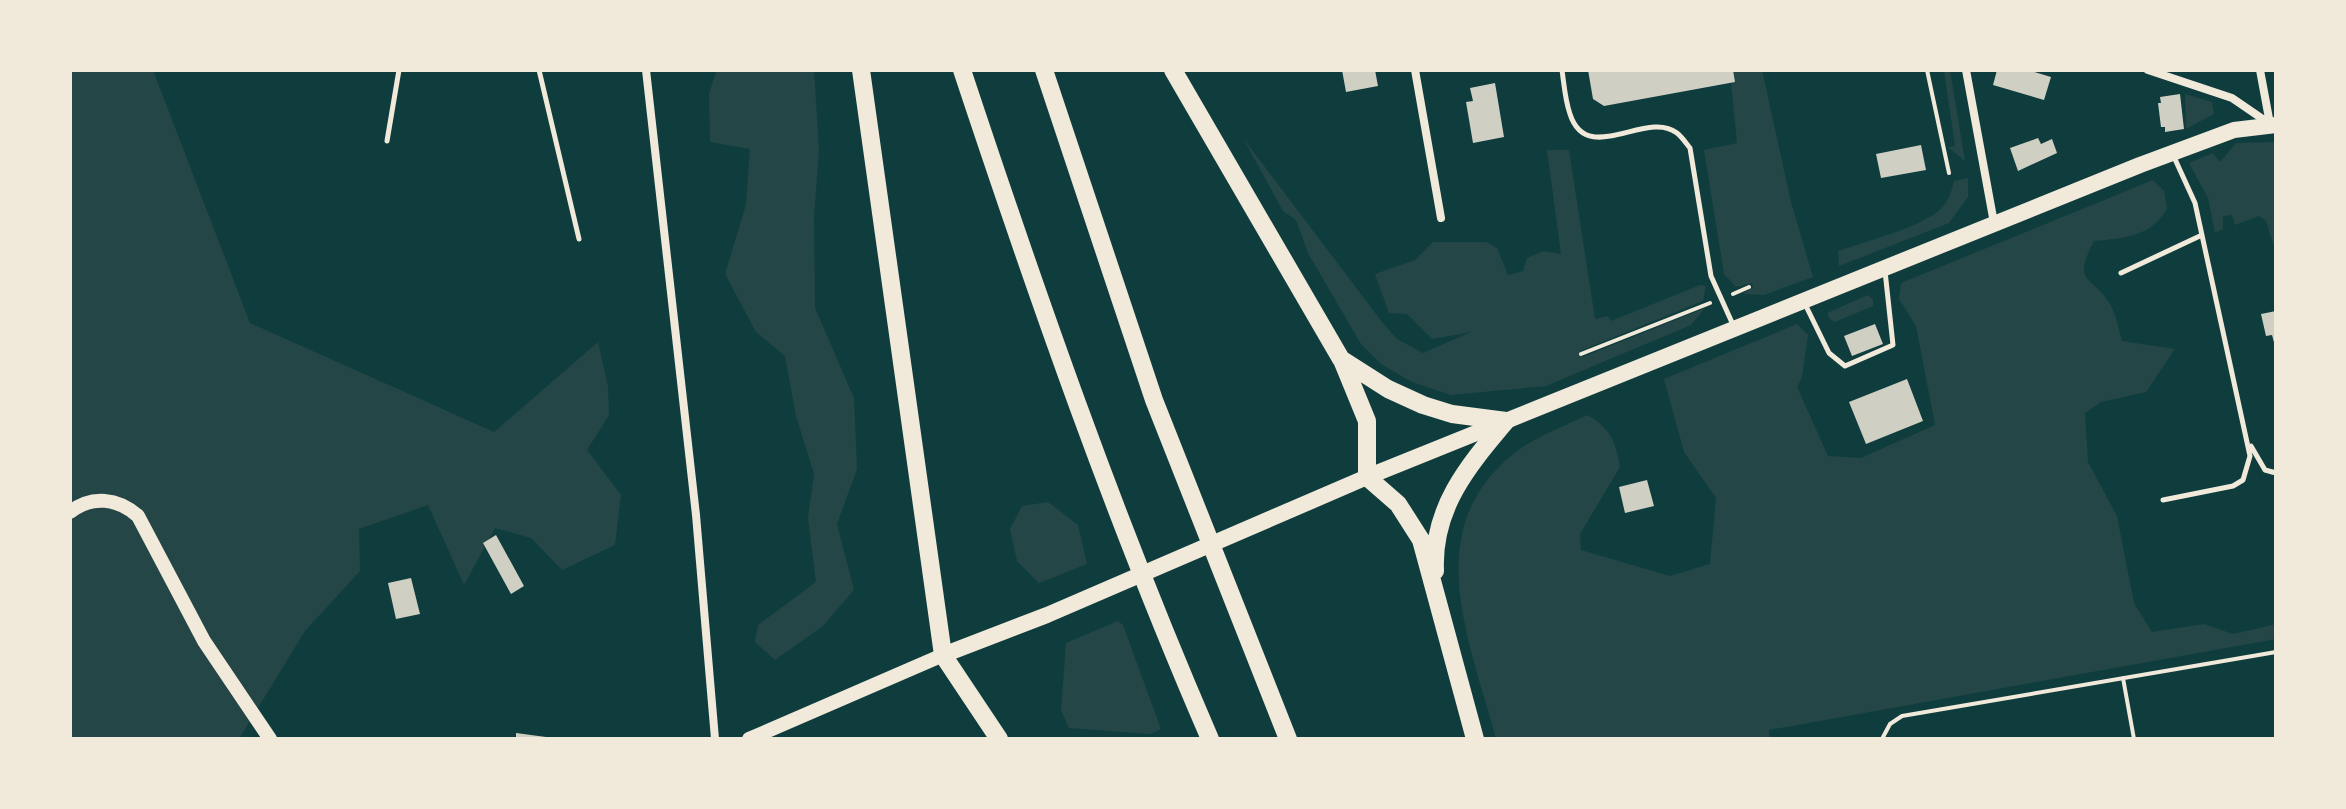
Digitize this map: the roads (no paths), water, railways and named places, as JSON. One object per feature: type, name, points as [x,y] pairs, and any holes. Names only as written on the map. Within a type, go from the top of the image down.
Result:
[{"type":"highway","points":[[861,70],[943,655],[999,739]]},
{"type":"highway","points":[[962,70],[1041,307],[1116,511],[1210,739]]},
{"type":"highway","points":[[1044,70],[1154,400],[1288,739]]},
{"type":"highway","points":[[1173,70],[1341,359],[1367,421],[1367,477],[1395,500],[1412,520],[1435,590],[1475,739]]},
{"type":"highway","points":[[1341,359],[1388,389],[1423,405],[1452,414],[1506,421]]},
{"type":"highway","points":[[1435,590],[1434,563],[1445,505],[1467,468],[1506,421]]},
{"type":"main road","points":[[749,739],[1367,477],[1803,301],[2172,153],[2234,130],[2273,124]]},
{"type":"main road","points":[[70,512],[82,504],[99,500],[120,505],[138,516],[204,641],[270,739]]},
{"type":"street","points":[[646,70],[696,515],[715,739]]},
{"type":"street","points":[[1415,70],[1441,218]]},
{"type":"street","points":[[1966,70],[1994,224]]},
{"type":"street","points":[[2148,70],[2232,98],[2273,124]]},
{"type":"street","points":[[2260,70],[2273,124]]},
{"type":"lane","points":[[387,141],[399,70]]},
{"type":"lane","points":[[539,70],[579,239]]},
{"type":"lane","points":[[1562,70],[1570,116],[1585,135],[1596,138],[1663,128],[1676,132],[1690,148],[1711,276],[1735,329]]},
{"type":"lane","points":[[2163,500],[2233,486],[2243,480],[2248,470],[2249,441],[2195,203],[2172,153]]},
{"type":"lane","points":[[2121,273],[2202,235]]},
{"type":"lane","points":[[1803,301],[1839,365],[1845,366],[1891,349],[1893,341],[1885,268]]},
{"type":"lane","points":[[2249,441],[2265,470],[2276,473]]}]
